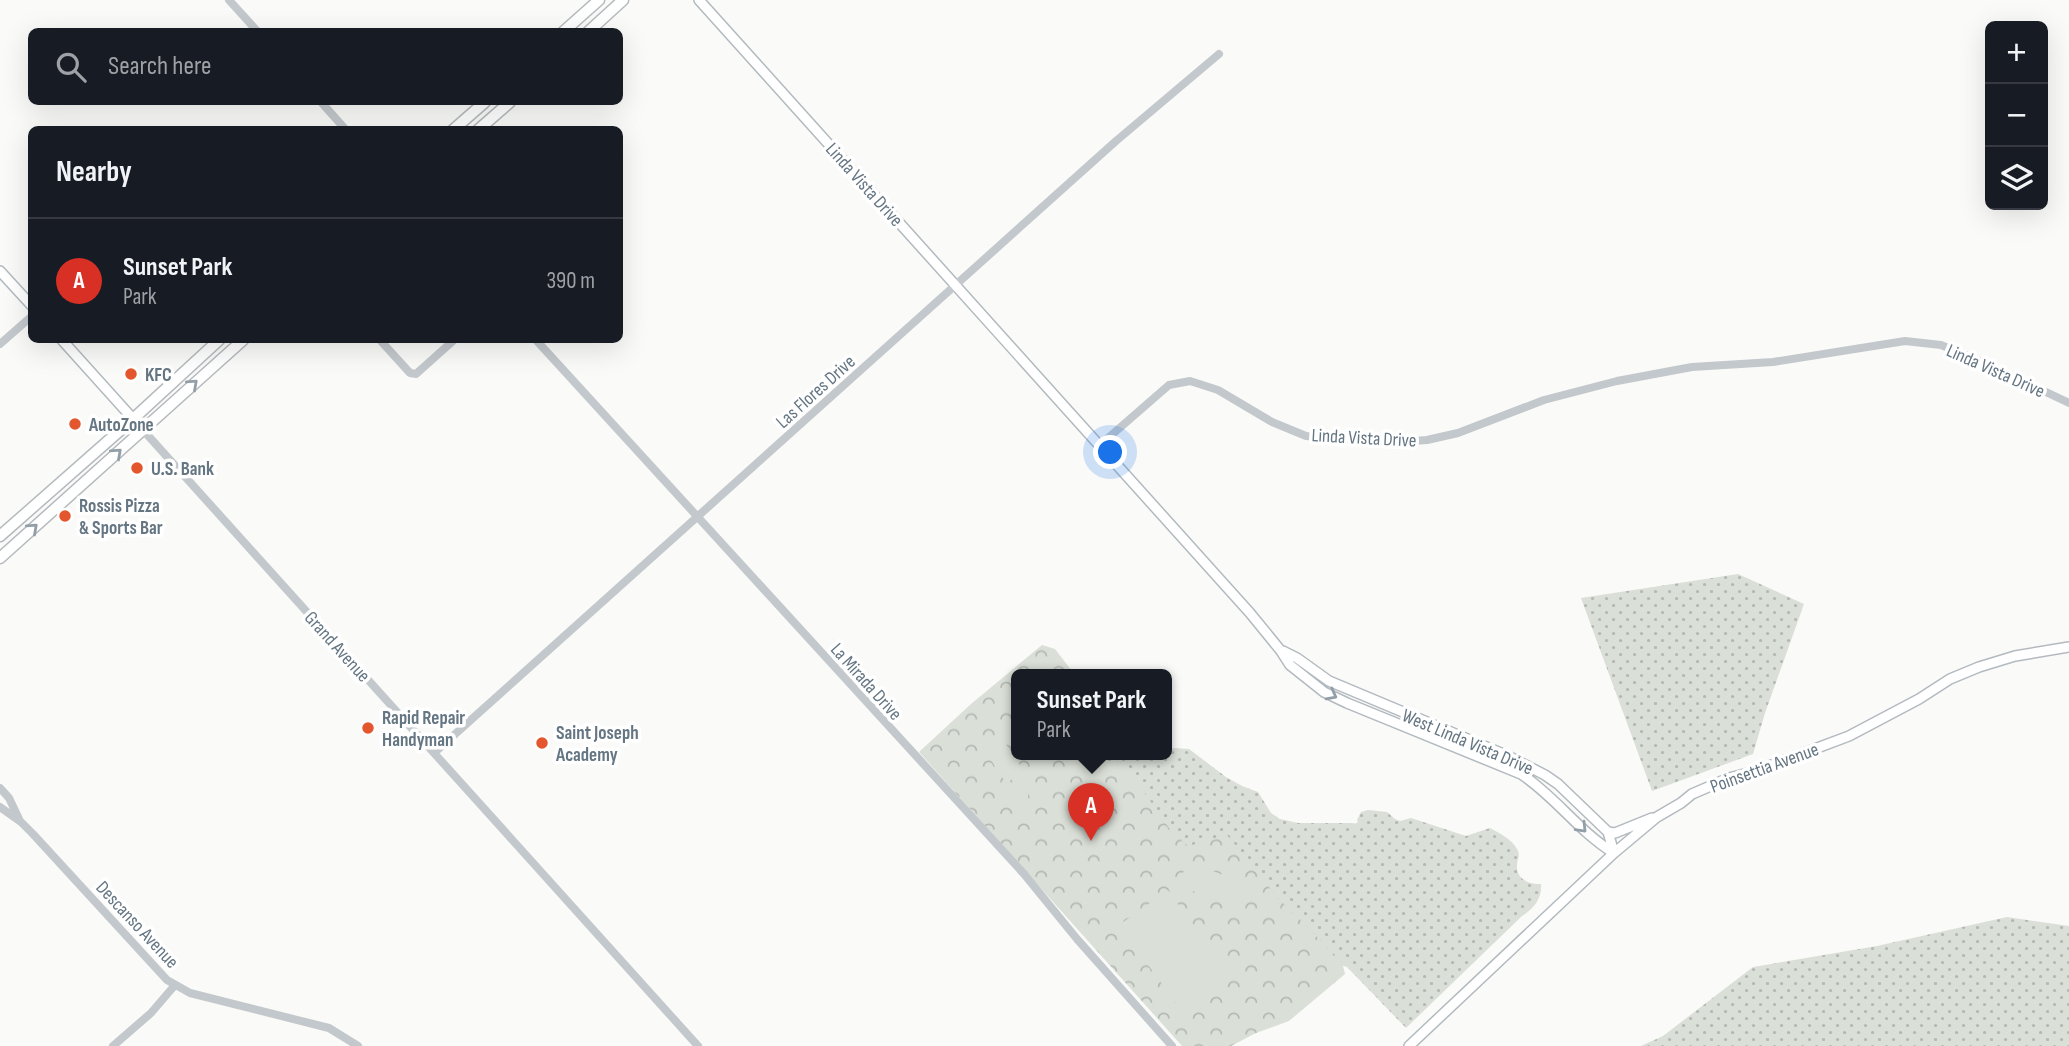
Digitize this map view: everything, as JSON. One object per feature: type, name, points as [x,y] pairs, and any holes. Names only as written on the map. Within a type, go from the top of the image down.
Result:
[{"type":"main road","points":[[568,28],[599,0]]},
{"type":"main road","points":[[592,28],[623,0]]},
{"type":"main road","name":"Linda Vista Drive","points":[[699,0],[1100,445]]},
{"type":"main road","points":[[458,126],[482,105]]},
{"type":"main road","points":[[483,126],[507,105]]},
{"type":"main road","points":[[0,271],[28,302]]},
{"type":"main road","name":"Grand Avenue","points":[[65,343],[143,430]]},
{"type":"main road","points":[[0,536],[216,343]]},
{"type":"main road","points":[[0,558],[240,343]]},
{"type":"main road","name":"West Linda Vista Drive","points":[[1100,445],[1250,613],[1290,665],[1324,692],[1521,774],[1537,784],[1597,843],[1614,853]]},
{"type":"main road","points":[[66,499],[64,493],[72,472]]},
{"type":"main road","name":"Poinsettia Avenue","points":[[1409,1046],[1614,853],[1657,817],[1692,794],[1728,778],[1756,771],[1849,736],[1919,699],[1950,679],[1979,667],[2040,651],[2069,647]]},
{"type":"main road","name":"West Linda Vista Drive","points":[[1281,651],[1297,658],[1329,681],[1508,756],[1545,775],[1608,832]]},
{"type":"main road","points":[[1614,853],[1608,832],[1615,833],[1657,817]]},
{"type":"street","points":[[229,0],[254,28]]},
{"type":"street","name":"Las Flores Drive","points":[[435,753],[1116,141],[1219,54]]},
{"type":"street","points":[[324,105],[342,126]]},
{"type":"street","points":[[0,344],[28,320]]},
{"type":"street","name":"Linda Vista Drive","points":[[1100,445],[1169,385],[1190,381],[1218,390],[1272,422],[1306,436],[1387,443],[1427,440],[1458,433],[1544,400],[1617,381],[1692,367],[1773,362],[1905,341],[1941,345],[2069,403]]},
{"type":"street","points":[[383,343],[410,373],[416,374],[451,343]]},
{"type":"street","name":"La Mirada Drive","points":[[539,343],[1024,874],[1077,939],[1172,1046]]},
{"type":"street","name":"Grand Avenue","points":[[143,430],[698,1046]]},
{"type":"street","points":[[0,788],[9,798],[21,822]]},
{"type":"street","name":"Descanso Avenue","points":[[0,807],[21,822],[156,969],[175,985],[190,993],[329,1028],[358,1046]]},
{"type":"street","points":[[113,1046],[151,1013],[175,985]]},
{"type":"green space","points":[[1738,574],[1804,604],[1753,754],[1652,791],[1581,598]]},
{"type":"green space","points":[[1042,645],[1055,649],[1070,669],[1013,669]]},
{"type":"green space","points":[[1011,671],[1011,760],[1102,760],[1128,769],[1171,831],[1188,846],[1228,836],[1277,897],[1342,962],[1345,974],[1289,1021],[1231,1046],[1182,1046],[919,752]]},
{"type":"green space","points":[[995,740],[1005,742],[1011,760],[1019,763],[1017,777],[1029,778],[1028,800],[1015,799],[1016,777],[1006,783],[983,748]]},
{"type":"green space","points":[[1172,749],[1189,749],[1226,777],[1258,792],[1271,813],[1280,819],[1298,823],[1355,824],[1361,812],[1368,810],[1387,812],[1400,821],[1411,818],[1466,836],[1490,828],[1515,845],[1519,853],[1517,870],[1528,882],[1541,884],[1539,899],[1406,1028],[1347,967],[1331,962],[1072,760],[1172,760]]},
{"type":"green space","points":[[1191,863],[1242,882],[1243,887],[1237,903],[1232,906],[1182,887],[1183,874]]},
{"type":"green space","points":[[1168,890],[1229,976],[1181,1010],[1119,925]]},
{"type":"green space","points":[[2007,917],[2069,926],[2069,1046],[1641,1046],[1663,1036],[1753,967],[1877,946]]},
{"type":"place","name":"KFC","points":[[131,374]]},
{"type":"place","name":"AutoZone","points":[[75,424]]},
{"type":"place","name":"U.S. Bank","points":[[137,468]]},
{"type":"place","name":"Rossis Pizza & Sports Bar","points":[[65,516]]},
{"type":"place","name":"Rapid Repair Handyman","points":[[368,728]]},
{"type":"place","name":"Saint Joseph Academy","points":[[542,743]]},
{"type":"place","name":"Sunset Park","points":[[1091,841]]}]
